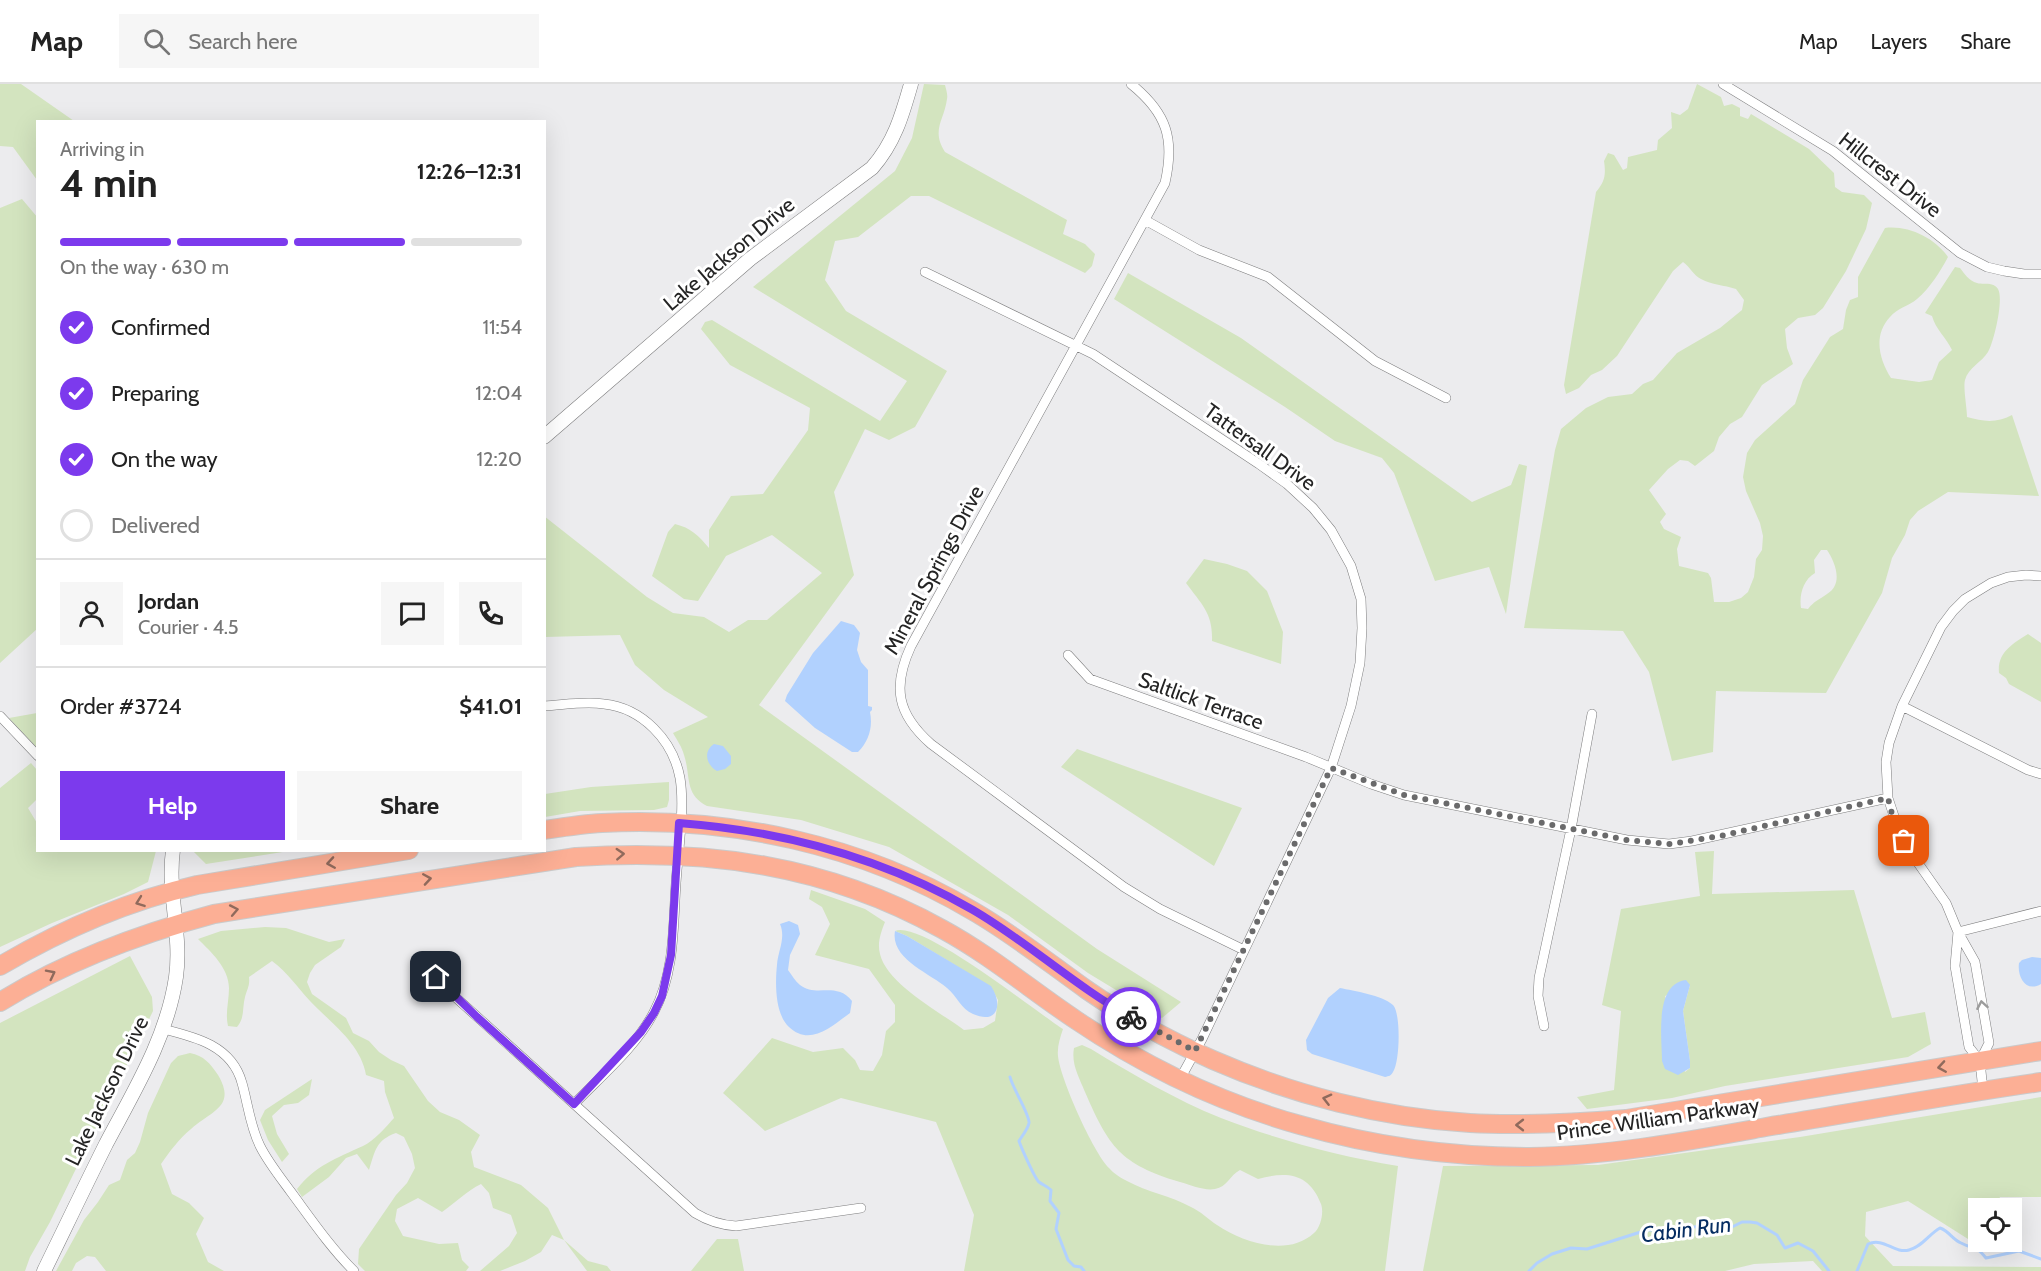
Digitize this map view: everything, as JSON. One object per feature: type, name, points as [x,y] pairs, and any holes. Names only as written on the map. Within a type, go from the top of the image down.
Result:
[{"type":"highway","name":"Prince William Parkway","points":[[546,830],[599,823],[679,823],[721,826],[797,840],[872,863],[909,878],[973,910],[1098,997],[1195,1051],[1242,1072],[1292,1089],[1367,1108],[1446,1121],[1518,1125],[1626,1119],[2041,1051]]},
{"type":"highway","points":[[0,966],[83,923],[171,891],[397,852]]},
{"type":"highway","name":"Prince William Parkway","points":[[0,1002],[20,989],[73,963],[136,937],[214,914],[576,856],[677,854],[741,861],[803,874],[852,889],[906,911],[972,946],[1076,1020],[1117,1046],[1180,1079],[1259,1112],[1336,1134],[1436,1151],[1517,1156],[1572,1155],[1685,1142],[2041,1082]]},
{"type":"street","name":"Lake Jackson Drive","points":[[546,435],[750,260],[872,168],[893,139],[911,84]]},
{"type":"street","name":"Mineral Springs Drive","points":[[1131,84],[1151,102],[1163,119],[1169,136],[1170,162],[1165,183],[910,646],[902,666],[900,684],[902,701],[915,730],[931,744],[1124,887],[1160,909],[1244,950]]},
{"type":"street","name":"Hillcrest Drive","points":[[1723,84],[1738,88],[1833,152],[1958,252],[1972,260],[2004,271],[2041,274]]},
{"type":"street","points":[[1145,220],[1199,250],[1268,277],[1375,362],[1446,398]]},
{"type":"street","name":"Tattersall Drive","points":[[925,272],[1093,354],[1259,464],[1287,484],[1313,508],[1331,530],[1351,566],[1361,599],[1360,663],[1351,706],[1331,768],[1180,1079]]},
{"type":"street","points":[[1983,1091],[1980,1061],[1989,1043],[1975,962],[1958,932],[1946,903],[1904,841],[1892,814],[1888,798],[1886,762],[1889,743],[1902,706],[1941,627],[1953,611],[1965,599],[1991,583],[2026,575],[2041,576]]},
{"type":"street","name":"Saltlick Terrace","points":[[1068,655],[1090,680],[1404,795],[1627,840],[1670,844],[1720,836],[1888,798]]},
{"type":"street","points":[[546,706],[591,702],[606,704],[621,707],[647,722],[667,745],[675,762],[681,793],[671,955],[662,996],[641,1032],[574,1104]]},
{"type":"street","points":[[1902,706],[2028,770],[2041,774]]},
{"type":"street","points":[[1544,1026],[1538,996],[1539,978],[1571,829],[1592,714]]},
{"type":"street","points":[[0,716],[36,754]]},
{"type":"street","name":"Lake Jackson Drive","points":[[44,1271],[145,1070],[163,1029],[176,976],[178,946],[171,891],[173,852]]},
{"type":"street","points":[[1958,932],[2041,911]]},
{"type":"street","points":[[1958,932],[1955,966],[1969,1047],[1980,1061]]},
{"type":"street","points":[[430,958],[436,977],[443,986],[695,1213],[705,1219],[736,1226],[861,1208]]},
{"type":"street","points":[[163,1029],[199,1038],[220,1050],[230,1061],[242,1080],[253,1128],[268,1161],[316,1226],[354,1271]]},
{"type":"green space","points":[[0,84],[21,84],[73,120],[36,120],[36,179],[13,147],[0,146]]},
{"type":"green space","points":[[924,84],[945,85],[947,97],[939,138],[945,152],[1067,220],[1063,234],[1085,244],[1095,254],[1092,266],[1085,273],[929,196],[911,196],[858,237],[835,241],[825,280],[846,311],[947,371],[915,427],[889,440],[865,429],[834,492],[854,575],[759,705],[1097,949],[1181,1002],[1162,1018],[1088,973],[1008,915],[889,847],[801,820],[707,806],[691,790],[683,752],[673,733],[708,717],[664,690],[635,665],[620,635],[546,637],[546,518],[647,597],[673,613],[704,617],[729,632],[748,620],[767,620],[822,573],[772,535],[726,556],[698,601],[684,599],[652,576],[668,532],[675,524],[694,533],[709,548],[709,530],[731,496],[763,494],[808,430],[810,408],[730,365],[701,329],[705,322],[712,320],[880,421],[907,381],[753,287],[895,171],[912,138]]},
{"type":"green space","points":[[1697,84],[1721,97],[1724,106],[1732,104],[1740,108],[1740,116],[1748,119],[1751,114],[1809,149],[1834,173],[1835,187],[1842,192],[1864,195],[1872,203],[1866,229],[1846,271],[1823,308],[1815,315],[1798,318],[1785,329],[1787,348],[1793,364],[1762,385],[1742,417],[1730,424],[1719,437],[1714,451],[1695,466],[1688,461],[1680,460],[1668,469],[1649,490],[1666,514],[1660,522],[1664,529],[1681,537],[1677,549],[1679,566],[1708,573],[1711,578],[1714,602],[1729,602],[1741,598],[1748,592],[1754,577],[1756,559],[1762,550],[1763,536],[1743,477],[1747,453],[1755,440],[1795,404],[1803,380],[1830,337],[1843,329],[1850,300],[1858,297],[1858,277],[1885,228],[1903,229],[1920,234],[1936,244],[1948,257],[1922,295],[1896,311],[1881,331],[1881,355],[1891,378],[1919,382],[1932,380],[1939,362],[1952,350],[1932,316],[1925,313],[1955,267],[1960,268],[1974,282],[1991,284],[1996,287],[2000,294],[2000,302],[1993,339],[1988,352],[1969,372],[1965,380],[1967,417],[1990,421],[2012,415],[2039,496],[1948,492],[1918,511],[1910,520],[1905,535],[1892,558],[1882,593],[1826,693],[1716,691],[1713,752],[1672,761],[1649,672],[1623,631],[1524,628],[1555,450],[1561,429],[1586,408],[1608,397],[1632,394],[1643,384],[1653,380],[1677,353],[1720,328],[1742,310],[1744,300],[1736,289],[1701,279],[1683,262],[1673,271],[1617,356],[1602,370],[1591,375],[1579,388],[1566,394],[1564,385],[1596,192],[1604,178],[1604,161],[1608,153],[1614,155],[1623,170],[1627,168],[1628,157],[1657,150],[1658,140],[1672,128],[1671,112],[1680,115],[1688,109]],"holes":[[[1821,550],[1827,550],[1835,567],[1837,579],[1835,585],[1808,609],[1801,608],[1803,588],[1807,580],[1815,573],[1814,560]]]},
{"type":"green space","points":[[22,199],[36,216],[36,630],[0,663],[0,208]]},
{"type":"green space","points":[[1128,273],[1241,338],[1472,502],[1511,485],[1519,464],[1527,466],[1506,614],[1489,567],[1435,581],[1394,473],[1382,458],[1335,441],[1114,299]]},
{"type":"green space","points":[[1204,559],[1247,571],[1267,591],[1283,632],[1281,664],[1212,641],[1211,623],[1208,616],[1186,583]]},
{"type":"green space","points":[[2028,634],[2041,643],[2041,702],[2009,684],[2006,678],[1999,673],[2000,660],[2003,655],[2011,645]]},
{"type":"green space","points":[[36,713],[36,747],[9,718]]},
{"type":"green space","points":[[1077,749],[1242,808],[1214,866],[1061,767]]},
{"type":"green space","points":[[31,763],[36,769],[36,800],[28,808],[36,821],[36,852],[156,852],[148,882],[0,947],[0,788]]},
{"type":"green space","points":[[669,782],[669,800],[667,807],[654,810],[580,811],[546,817],[546,794],[591,787]]},
{"type":"green space","points":[[1714,851],[1712,894],[1854,890],[1892,1018],[1925,1012],[1931,1044],[1908,1057],[1725,1086],[1672,1098],[1587,1109],[1577,1097],[1614,1090],[1621,1011],[1602,1005],[1621,909],[1700,896],[1695,852]],"holes":[[[1690,985],[1683,1011],[1690,1061],[1690,1068],[1685,1072],[1665,996]]]},
{"type":"green space","points":[[194,852],[283,852],[206,864]]},
{"type":"green space","points":[[811,890],[865,909],[885,922],[879,946],[880,954],[893,976],[929,1006],[964,1030],[983,1028],[995,1021],[998,1000],[991,987],[895,931],[909,931],[953,953],[1063,1029],[1058,1053],[1060,1066],[1086,1131],[1109,1168],[1135,1185],[1194,1209],[1240,1237],[1266,1245],[1279,1246],[1303,1240],[1314,1233],[1318,1227],[1321,1219],[1321,1204],[1310,1186],[1303,1180],[1288,1175],[1258,1179],[1240,1170],[1219,1188],[1211,1189],[1160,1175],[1130,1160],[1110,1140],[1094,1111],[1076,1070],[1074,1048],[1082,1045],[1091,1049],[1171,1095],[1221,1118],[1308,1146],[1398,1166],[1385,1271],[964,1271],[974,1215],[936,1122],[841,1098],[765,1131],[723,1093],[772,1038],[813,1052],[843,1048],[855,1060],[860,1070],[873,1071],[882,1055],[886,1031],[895,1022],[895,1005],[869,969],[815,955],[830,924],[822,907],[809,899]]},
{"type":"green space","points":[[265,927],[286,928],[329,942],[345,939],[341,947],[315,965],[310,973],[307,982],[312,994],[346,1018],[353,1033],[369,1041],[391,1060],[404,1066],[428,1101],[440,1112],[459,1120],[480,1135],[471,1152],[474,1167],[521,1185],[548,1208],[564,1240],[552,1235],[541,1252],[525,1261],[500,1271],[480,1271],[509,1246],[517,1233],[511,1215],[493,1208],[489,1193],[481,1184],[442,1212],[418,1198],[397,1209],[395,1221],[403,1236],[439,1244],[458,1243],[462,1260],[469,1267],[466,1271],[365,1271],[358,1264],[359,1249],[396,1195],[407,1183],[415,1168],[412,1154],[404,1137],[396,1133],[380,1143],[369,1170],[357,1154],[346,1158],[329,1177],[302,1197],[297,1189],[311,1174],[327,1163],[367,1144],[380,1134],[394,1118],[385,1092],[384,1081],[366,1075],[352,1044],[288,975],[272,961],[249,977],[241,1020],[237,1027],[228,1026],[229,988],[226,974],[223,967],[198,939],[221,931]]},
{"type":"green space","points":[[130,956],[152,997],[153,1011],[25,1271],[0,1271],[0,1023]]},
{"type":"green space","points":[[190,1053],[199,1056],[212,1067],[218,1075],[225,1094],[219,1107],[183,1137],[161,1164],[172,1194],[189,1203],[204,1218],[196,1234],[208,1262],[224,1271],[106,1271],[95,1257],[87,1256],[76,1263],[72,1271],[56,1271],[84,1220],[109,1185],[120,1180],[127,1160],[135,1153],[148,1113],[171,1063],[178,1056]]},
{"type":"green space","points":[[312,1079],[309,1095],[298,1103],[284,1105],[272,1116],[277,1134],[289,1154],[282,1162],[268,1140],[260,1120],[265,1110]]},
{"type":"green space","points":[[2041,1097],[2041,1197],[1968,1198],[1968,1239],[1908,1201],[1866,1212],[1865,1236],[1893,1266],[2041,1267],[2041,1271],[1822,1271],[1813,1261],[1754,1264],[1725,1271],[1423,1271],[1443,1166],[1598,1165],[1800,1137]]},
{"type":"green space","points":[[717,1239],[738,1239],[744,1271],[691,1271]]},
{"type":"green space","points":[[564,1240],[588,1261],[607,1266],[611,1271],[587,1271]]},
{"type":"water","points":[[841,621],[854,625],[860,633],[857,650],[861,662],[868,670],[868,706],[872,707],[870,728],[865,743],[858,752],[852,752],[815,728],[785,701],[813,653]]},
{"type":"water","points":[[714,744],[723,746],[731,756],[731,764],[725,769],[717,771],[708,762],[708,750]]},
{"type":"water","points":[[789,921],[798,925],[800,934],[790,955],[788,970],[795,980],[806,989],[839,992],[852,1001],[850,1013],[813,1035],[797,1033],[789,1027],[781,1014],[777,998],[776,981],[782,939],[780,924]]},
{"type":"water","points":[[895,931],[991,986],[997,1000],[996,1011],[993,1015],[981,1017],[969,1012],[940,982],[913,964],[899,950],[895,941]]},
{"type":"water","points":[[2032,957],[2041,958],[2041,984],[2036,986],[2027,985],[2019,973],[2019,963]]},
{"type":"water","points":[[1686,980],[1690,985],[1683,1011],[1690,1068],[1678,1075],[1665,1069],[1662,1061],[1662,1013],[1669,991],[1676,984]]},
{"type":"water","points":[[1340,988],[1375,996],[1393,1005],[1396,1010],[1398,1049],[1395,1067],[1390,1076],[1385,1077],[1312,1054],[1307,1050],[1306,1040],[1328,998]]},
{"type":"waterway","points":[[1010,1077],[1029,1119],[1027,1128],[1019,1141],[1020,1144],[1037,1180],[1051,1190],[1050,1201],[1059,1213],[1056,1229],[1068,1260],[1084,1271]]},
{"type":"waterway","name":"Cabin Run","points":[[1529,1271],[1552,1254],[1571,1248],[1587,1249],[1647,1230],[1677,1230],[1706,1225],[1732,1227],[1742,1222],[1757,1223],[1777,1235],[1785,1248],[1798,1243],[1813,1251],[1829,1271]]},
{"type":"waterway","name":"Cabin Run","points":[[1857,1271],[1868,1244],[1874,1242],[1899,1250],[1909,1250],[1918,1246],[1940,1228],[1965,1245],[1977,1249],[1986,1258],[2019,1251],[2041,1259]]},
{"type":"way so far","points":[[1131,1017],[1195,1051],[1331,768],[1404,795],[1627,840],[1670,844],[1720,836],[1888,798],[1892,814],[1904,841]]},
{"type":"route","points":[[436,977],[511,1049],[574,1104],[641,1032],[662,996],[671,955],[679,823],[721,826],[797,840],[835,850],[909,878],[973,910],[1089,991],[1131,1017]]}]
